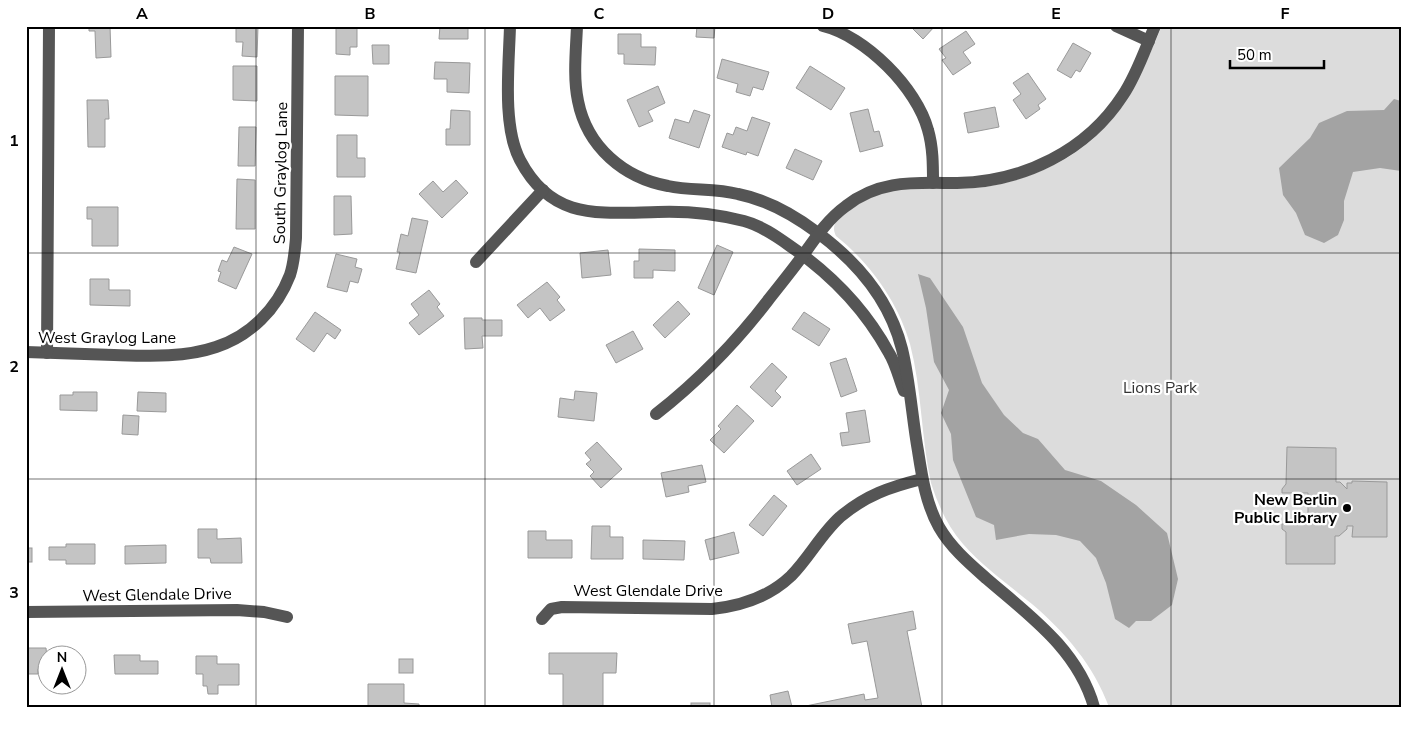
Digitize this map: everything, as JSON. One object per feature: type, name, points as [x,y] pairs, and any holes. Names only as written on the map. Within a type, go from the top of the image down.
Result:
[{"type":"street","points":[[47,353],[49,26]]},
{"type":"street","name":"South Graylog Lane","points":[[266,314],[279,298],[290,275],[294,260],[296,238],[298,26]]},
{"type":"street","points":[[510,26],[509,114],[512,138],[519,159],[542,190],[564,205],[597,213],[683,212],[745,221],[776,236],[803,254],[839,285],[855,302],[890,354],[913,419]]},
{"type":"street","points":[[576,26],[578,100],[594,141],[609,158],[624,170],[646,180],[670,186],[735,193],[764,201],[786,211],[818,233],[864,275],[890,314],[902,348],[922,479],[932,512],[946,538],[964,559],[1056,641],[1082,676],[1094,707]]},
{"type":"street","points":[[823,26],[836,29],[856,40],[871,52],[898,78],[917,103],[928,129],[933,158],[933,183]]},
{"type":"street","points":[[1116,26],[1149,40]]},
{"type":"street","points":[[656,414],[684,391],[723,352],[768,300],[818,233],[846,206],[870,190],[909,182],[970,182],[1008,176],[1035,168],[1069,150],[1107,118],[1128,88],[1155,26]]},
{"type":"street","points":[[476,262],[542,190]]},
{"type":"street","name":"West Graylog Lane","points":[[26,352],[129,355],[188,353],[214,348],[227,343],[252,328],[266,314]]},
{"type":"street","name":"West Glendale Drive","points":[[542,619],[551,609],[562,607],[712,609],[726,608],[749,602],[774,590],[792,575],[840,518],[858,504],[876,492],[922,479]]},
{"type":"street","name":"West Glendale Drive","points":[[26,612],[237,610],[264,612],[288,617]]},
{"type":"green space","name":"Lions Park","points":[[1162,26],[1401,26],[1401,707],[1109,707],[1087,664],[1067,638],[1032,604],[979,560],[963,544],[948,523],[931,483],[914,361],[905,328],[881,284],[860,258],[836,236],[835,224],[841,216],[864,201],[886,191],[902,188],[964,189],[985,187],[1009,182],[1032,174],[1076,152],[1106,126],[1118,111],[1138,79]]},
{"type":"shaded area","points":[[1394,99],[1401,101],[1401,171],[1380,168],[1353,172],[1344,201],[1344,220],[1338,235],[1324,243],[1305,235],[1296,213],[1283,195],[1279,168],[1310,138],[1319,123],[1347,111],[1384,110]]},
{"type":"shaded area","points":[[918,274],[930,278],[963,327],[982,383],[1004,415],[1023,433],[1038,439],[1065,470],[1101,481],[1136,505],[1167,533],[1178,579],[1172,605],[1151,621],[1136,621],[1129,628],[1115,619],[1106,583],[1096,558],[1080,541],[1056,535],[1029,534],[996,540],[994,525],[976,517],[953,460],[951,434],[941,413],[949,390],[934,362],[926,308]]},
{"type":"building","points":[[89,26],[110,26],[111,57],[96,58],[95,31],[89,31]]},
{"type":"building","points":[[236,26],[258,26],[257,57],[242,56],[243,42],[236,42]]},
{"type":"building","points":[[336,26],[357,26],[357,47],[350,47],[350,55],[336,54]]},
{"type":"building","points":[[440,26],[468,26],[468,39],[439,39]]},
{"type":"building","points":[[697,26],[715,26],[714,38],[696,37]]},
{"type":"building","points":[[910,26],[935,26],[923,39]]},
{"type":"building","points":[[966,31],[975,44],[963,52],[971,63],[953,75],[942,60],[946,58],[939,49]]},
{"type":"building","points":[[618,34],[641,34],[641,47],[656,47],[655,65],[624,64],[624,54],[618,54]]},
{"type":"building","points":[[1073,43],[1091,53],[1080,72],[1076,70],[1071,78],[1057,70]]},
{"type":"building","points":[[372,45],[389,45],[389,64],[373,64]]},
{"type":"building","points":[[722,59],[769,72],[763,90],[753,87],[750,96],[736,92],[738,84],[717,78]]},
{"type":"building","points":[[435,62],[470,63],[469,93],[447,92],[447,79],[434,79]]},
{"type":"building","points":[[233,66],[257,66],[257,101],[233,100]]},
{"type":"building","points":[[810,66],[845,88],[831,110],[796,88]]},
{"type":"building","points":[[1028,73],[1046,99],[1038,105],[1040,109],[1026,119],[1013,100],[1021,94],[1013,83]]},
{"type":"building","points":[[335,76],[368,76],[368,116],[335,115]]},
{"type":"building","points":[[658,86],[665,103],[648,111],[653,121],[639,127],[627,100]]},
{"type":"building","points":[[87,100],[108,100],[109,119],[105,119],[105,147],[88,147]]},
{"type":"building","points":[[995,107],[999,127],[968,133],[964,113]]},
{"type":"building","points":[[868,109],[874,132],[879,131],[883,146],[860,152],[850,113]]},
{"type":"building","points":[[451,110],[470,111],[470,145],[446,145],[446,129],[450,129]]},
{"type":"building","points":[[694,110],[710,115],[699,148],[669,138],[675,119],[689,123]]},
{"type":"building","points":[[752,117],[770,123],[758,156],[747,152],[746,155],[722,147],[727,133],[733,135],[736,127],[747,131]]},
{"type":"building","points":[[239,127],[256,127],[255,166],[238,166]]},
{"type":"building","points":[[337,135],[357,135],[357,158],[365,158],[365,177],[337,177]]},
{"type":"building","points":[[795,149],[822,161],[813,180],[786,168]]},
{"type":"building","points":[[237,179],[255,180],[255,229],[236,229]]},
{"type":"building","points":[[456,180],[468,193],[442,218],[419,194],[433,181],[443,192]]},
{"type":"building","points":[[334,196],[351,196],[352,234],[334,235]]},
{"type":"building","points":[[87,207],[118,207],[118,246],[92,246],[92,219],[87,219]]},
{"type":"building","points":[[412,218],[428,221],[416,273],[396,269],[400,252],[397,252],[401,234],[408,236]]},
{"type":"building","points":[[717,245],[733,252],[714,295],[698,288]]},
{"type":"building","points":[[234,247],[252,254],[236,289],[218,281],[221,272],[218,271],[222,260],[227,262]]},
{"type":"building","points":[[639,249],[675,250],[675,271],[653,270],[653,278],[634,278],[634,261],[639,261]]},
{"type":"building","points":[[608,250],[611,275],[582,278],[580,253]]},
{"type":"building","points":[[336,254],[357,259],[355,267],[362,269],[358,283],[350,281],[347,292],[327,287]]},
{"type":"building","points":[[90,279],[109,279],[109,290],[130,290],[130,306],[90,305]]},
{"type":"building","points":[[547,282],[560,297],[557,300],[565,310],[550,321],[540,308],[528,318],[517,305]]},
{"type":"building","points":[[429,290],[440,304],[437,307],[444,316],[419,335],[409,323],[419,315],[411,304]]},
{"type":"building","points":[[678,301],[690,314],[665,338],[653,325]]},
{"type":"building","points":[[315,312],[341,330],[335,339],[327,333],[314,352],[296,339]]},
{"type":"building","points":[[804,312],[830,329],[819,346],[792,329]]},
{"type":"building","points":[[464,318],[502,320],[502,336],[482,336],[483,348],[465,349]]},
{"type":"building","points":[[633,331],[643,349],[616,363],[606,345]]},
{"type":"building","points":[[846,358],[857,391],[841,397],[830,363]]},
{"type":"building","points":[[772,363],[787,377],[775,391],[781,397],[772,407],[750,387]]},
{"type":"building","points":[[575,391],[597,393],[594,421],[558,417],[560,398],[574,400]]},
{"type":"building","points":[[73,392],[97,392],[97,411],[60,410],[60,395],[73,395]]},
{"type":"building","points":[[138,392],[166,393],[166,412],[137,411]]},
{"type":"building","points":[[737,405],[754,421],[724,453],[710,440],[721,429],[718,426]]},
{"type":"building","points":[[865,410],[870,442],[842,446],[840,433],[849,432],[846,413]]},
{"type":"building","points":[[123,415],[139,416],[138,435],[122,434]]},
{"type":"building","points":[[597,442],[622,469],[601,488],[590,476],[594,472],[586,464],[591,460],[585,453]]},
{"type":"building","name":"New Berlin Public Library","points":[[1287,447],[1336,448],[1336,482],[1340,482],[1347,489],[1347,483],[1352,483],[1352,481],[1387,482],[1387,537],[1352,537],[1353,526],[1347,526],[1347,529],[1339,536],[1335,536],[1335,564],[1286,564],[1286,532],[1282,529],[1282,524],[1308,524],[1308,493],[1282,493],[1282,489],[1286,484]]},
{"type":"building","points":[[811,454],[821,469],[797,485],[787,471]]},
{"type":"building","points":[[702,465],[706,482],[688,486],[689,492],[666,497],[661,473]]},
{"type":"building","points":[[774,495],[787,506],[763,536],[749,525]]},
{"type":"building","points":[[592,526],[610,526],[610,537],[623,537],[623,559],[591,559]]},
{"type":"building","points":[[198,529],[217,529],[217,539],[241,538],[242,563],[211,563],[210,558],[198,558]]},
{"type":"building","points":[[528,531],[546,531],[546,540],[572,540],[572,558],[528,558]]},
{"type":"building","points":[[734,532],[739,553],[710,560],[705,540]]},
{"type":"building","points":[[643,540],[685,541],[684,560],[643,559]]},
{"type":"building","points":[[66,544],[95,544],[95,564],[66,564],[66,560],[49,560],[49,547],[66,547]]},
{"type":"building","points":[[166,545],[166,563],[125,564],[125,546]]},
{"type":"building","points":[[26,548],[32,548],[32,562],[26,562]]},
{"type":"building","points":[[913,611],[916,629],[907,631],[922,707],[801,707],[864,694],[865,700],[878,698],[867,641],[852,644],[848,624]]},
{"type":"building","points":[[28,648],[38,648],[38,674],[26,674],[26,655],[28,655]]},
{"type":"building","points":[[549,653],[617,653],[616,673],[603,673],[603,707],[563,707],[563,674],[549,674]]},
{"type":"building","points":[[114,655],[140,655],[140,661],[158,661],[158,674],[115,674]]},
{"type":"building","points":[[196,656],[217,656],[217,664],[239,664],[239,685],[218,685],[218,694],[208,694],[207,686],[203,686],[203,674],[196,674]]},
{"type":"building","points":[[399,659],[413,659],[413,673],[399,673]]},
{"type":"building","points":[[368,684],[404,684],[404,703],[419,704],[419,707],[368,707]]},
{"type":"building","points":[[788,691],[792,707],[772,707],[770,695]]},
{"type":"building","points":[[691,703],[710,703],[710,707],[691,707]]},
{"type":"place","name":"New Berlin Public Library","points":[[1347,508]]}]
